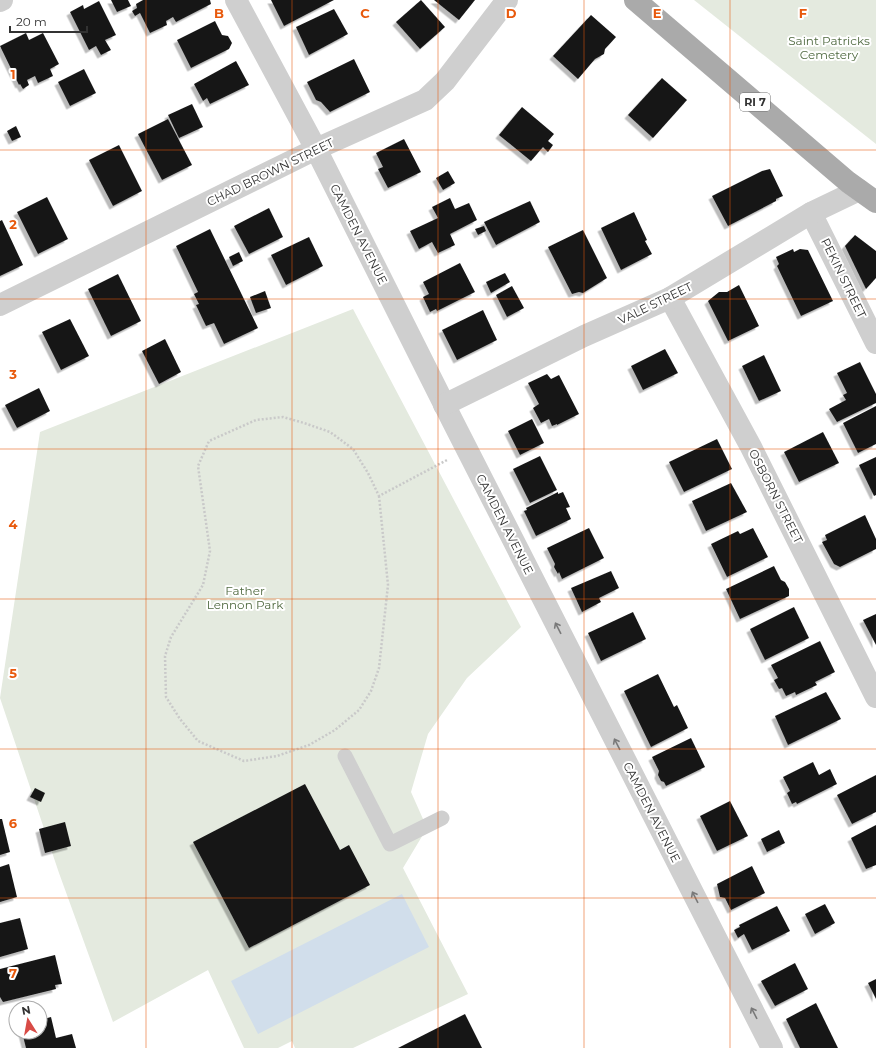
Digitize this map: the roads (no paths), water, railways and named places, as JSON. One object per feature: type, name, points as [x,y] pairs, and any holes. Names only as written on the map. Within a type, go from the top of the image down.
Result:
[{"type":"main road","name":"RI 7","points":[[635,0],[868,196]]},
{"type":"street","name":"CAMDEN AVENUE","points":[[236,0],[316,149],[772,1048]]},
{"type":"street","name":"CHAD BROWN STREET","points":[[0,305],[316,149],[425,100],[444,81],[508,0]]},
{"type":"street","name":"VALE STREET","points":[[444,404],[584,336],[670,298],[811,213],[868,196]]},
{"type":"street","name":"PEKIN STREET","points":[[811,213],[876,343]]},
{"type":"street","name":"OSBORN STREET","points":[[670,298],[751,447],[876,697]]},
{"type":"lane","points":[[345,756],[390,844],[442,818]]},
{"type":"water","points":[[402,894],[429,947],[258,1034],[231,981]]},
{"type":"park label","name":"Saint Patricks Cemetery","points":[[829,47]]},
{"type":"park label","name":"Father Lennon Park","points":[[245,597]]}]
